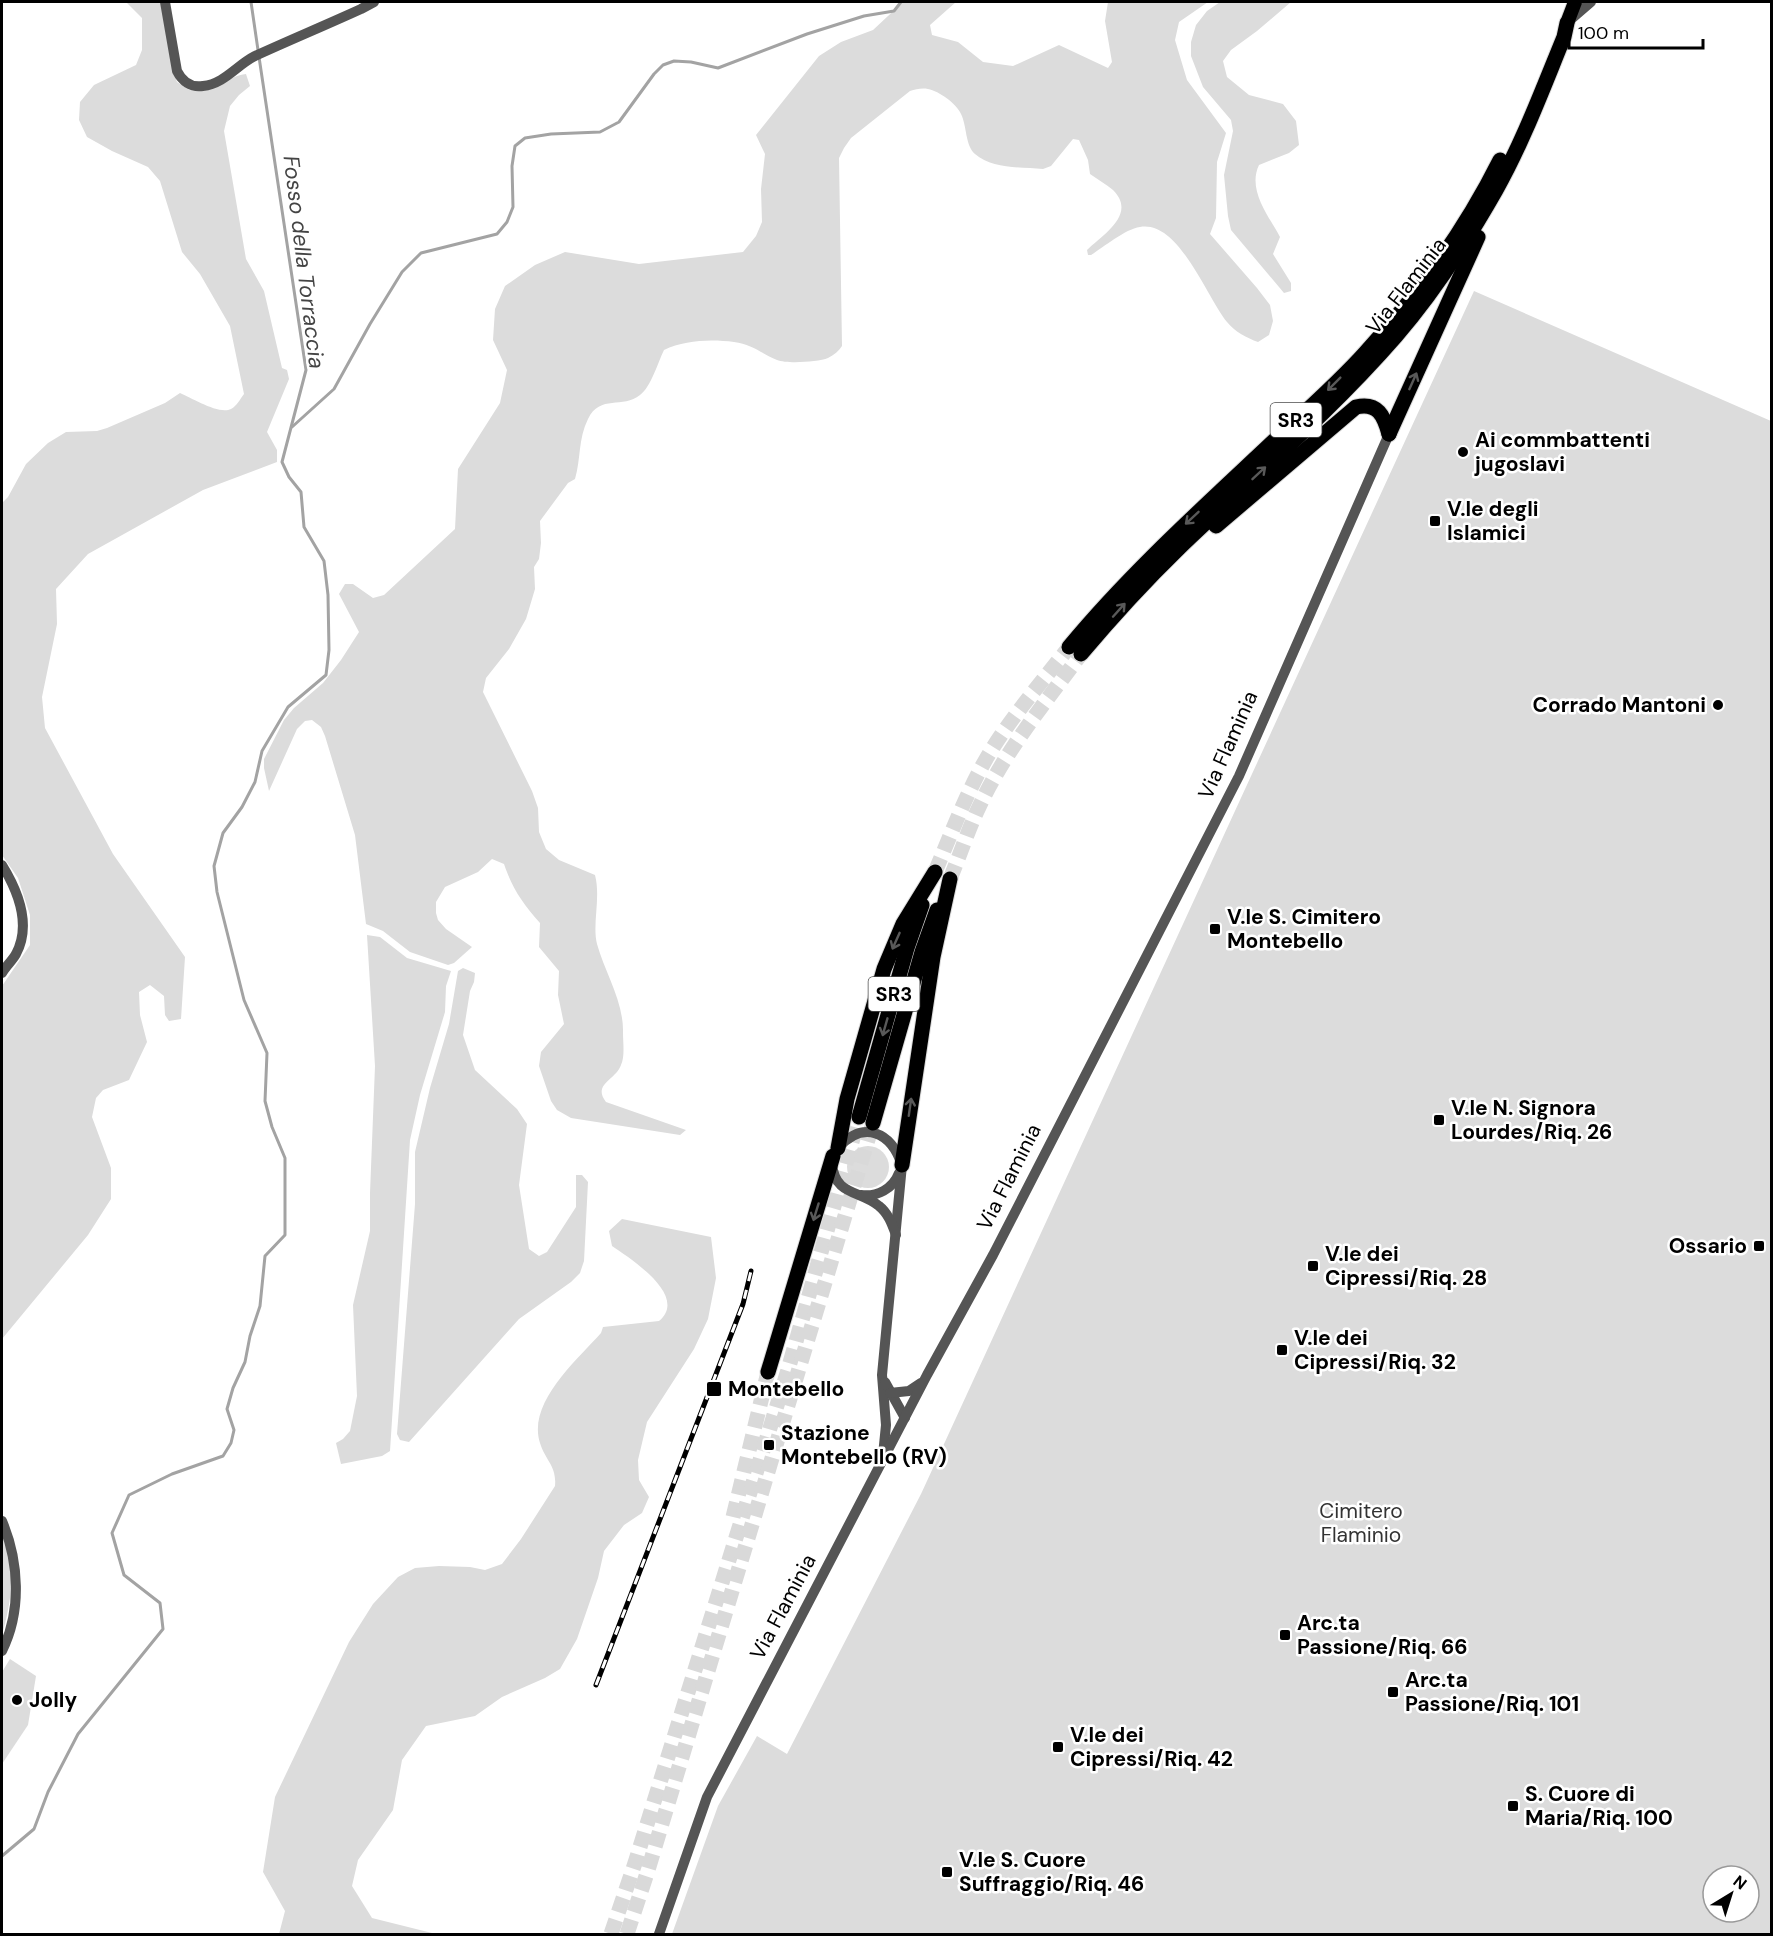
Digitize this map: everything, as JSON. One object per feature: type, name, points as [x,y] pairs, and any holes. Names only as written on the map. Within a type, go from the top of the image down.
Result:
[{"type":"highway","name":"Via Flaminia","points":[[1567,22],[1564,37],[1526,129],[1497,189],[1444,274],[1397,334],[1343,394],[1075,650],[1113,595],[1358,360],[1429,276],[1469,217],[1495,170],[1558,35],[1567,22]]},
{"type":"highway","points":[[1389,434],[1497,189]]},
{"type":"highway","points":[[1178,550],[1204,536],[1356,407],[1366,405],[1375,408],[1385,420],[1389,434]]},
{"type":"highway","name":"SR3","points":[[836,1152],[847,1099],[884,969],[903,924],[935,872],[912,933],[866,1120],[929,929],[950,879],[932,965],[902,1165]]},
{"type":"highway","points":[[768,1372],[836,1152]]},
{"type":"main road","name":"Via Flaminia","points":[[1567,22],[1575,2]]},
{"type":"street","points":[[165,2],[177,71],[189,84],[204,86],[225,77],[255,56],[374,2]]},
{"type":"street","points":[[1567,22],[1591,2]]},
{"type":"street","name":"Via Flaminia","points":[[659,1935],[707,1797],[927,1376],[993,1255],[1239,776],[1389,434]]},
{"type":"street","points":[[2,865],[18,898],[23,928],[18,950],[2,973]]},
{"type":"street","points":[[882,1462],[886,1438],[887,1398],[882,1375],[896,1235],[902,1165],[897,1152],[887,1139],[874,1132],[863,1131],[855,1134],[836,1152],[833,1171],[836,1180],[847,1192],[871,1200],[884,1210],[896,1235]]},
{"type":"street","points":[[858,1195],[874,1195],[886,1189],[897,1179],[902,1165]]},
{"type":"street","points":[[887,1398],[909,1391],[927,1376]]},
{"type":"street","points":[[887,1398],[903,1422]]},
{"type":"street","points":[[2,1521],[12,1551],[15,1593],[11,1628],[2,1651]]},
{"type":"green space","points":[[126,2],[162,2],[171,61],[177,82],[187,89],[205,90],[246,74],[250,86],[230,106],[224,131],[246,259],[264,291],[282,368],[287,370],[289,379],[267,432],[277,450],[277,462],[203,490],[88,554],[56,589],[57,624],[42,697],[45,728],[113,854],[185,957],[181,1019],[169,1021],[165,1015],[164,996],[150,985],[139,992],[140,1015],[147,1042],[129,1080],[103,1090],[96,1098],[92,1117],[111,1168],[111,1199],[88,1235],[2,1339],[2,986],[30,945],[30,915],[18,878],[2,855],[2,503],[8,497],[26,464],[48,443],[66,432],[97,431],[107,428],[165,403],[180,393],[220,410],[231,409],[244,394],[230,326],[200,274],[182,252],[160,181],[148,167],[87,137],[79,120],[80,102],[94,85],[136,65],[142,50],[142,18]]},
{"type":"green space","points":[[903,2],[956,2],[930,25],[932,35],[958,42],[983,62],[1013,66],[1059,45],[1108,68],[1112,62],[1105,21],[1108,2],[1208,2],[1179,22],[1175,40],[1187,80],[1226,133],[1217,162],[1216,218],[1210,234],[1270,305],[1273,321],[1269,335],[1258,342],[1230,326],[1191,263],[1167,236],[1154,228],[1134,228],[1088,255],[1087,250],[1115,223],[1120,215],[1121,207],[1113,190],[1090,174],[1088,160],[1079,140],[1073,139],[1051,166],[1043,169],[998,165],[982,159],[972,150],[963,119],[956,106],[937,92],[919,89],[910,91],[851,138],[839,158],[842,346],[838,351],[823,359],[788,362],[777,360],[740,343],[689,342],[664,350],[651,380],[640,395],[626,401],[605,404],[593,411],[585,426],[575,479],[568,483],[540,521],[539,559],[534,567],[535,589],[526,619],[509,649],[486,678],[483,692],[532,791],[538,808],[539,832],[546,849],[559,860],[595,875],[597,944],[620,1010],[623,1045],[621,1065],[603,1086],[602,1096],[606,1102],[686,1130],[680,1135],[571,1118],[557,1110],[551,1101],[539,1066],[541,1052],[564,1024],[558,995],[559,971],[539,947],[540,923],[519,895],[504,864],[492,859],[478,872],[445,887],[436,902],[438,920],[446,929],[472,947],[454,963],[448,965],[410,952],[383,931],[366,924],[355,835],[321,727],[312,720],[305,721],[297,729],[269,791],[264,759],[284,720],[294,708],[323,683],[359,632],[339,594],[345,584],[353,584],[373,598],[384,595],[455,529],[458,469],[500,403],[507,370],[493,340],[495,309],[505,286],[535,265],[565,252],[639,264],[743,252],[756,236],[762,222],[761,189],[765,154],[756,135],[819,56],[841,42],[873,30]]},
{"type":"green space","points":[[1220,2],[1291,2],[1231,50],[1223,61],[1227,77],[1249,95],[1283,104],[1296,121],[1299,145],[1289,153],[1259,165],[1256,174],[1257,193],[1280,237],[1273,254],[1291,283],[1291,291],[1284,293],[1231,230],[1224,175],[1233,131],[1231,120],[1203,87],[1191,56],[1191,42],[1196,25],[1207,11]]},
{"type":"green space","name":"Cimitero Flaminio","points":[[1474,291],[1771,421],[1771,1934],[672,1934],[718,1806],[757,1736],[787,1754],[921,1494]]},
{"type":"green space","points":[[367,935],[380,937],[407,958],[451,971],[446,986],[445,1012],[420,1095],[410,1140],[390,1451],[382,1456],[341,1464],[336,1443],[350,1431],[357,1396],[353,1305],[370,1231],[375,1066]]},
{"type":"green space","points":[[463,968],[475,973],[463,1035],[475,1070],[517,1109],[527,1124],[519,1185],[529,1249],[539,1256],[547,1252],[576,1207],[576,1175],[582,1175],[588,1182],[584,1261],[580,1273],[571,1282],[519,1319],[409,1442],[400,1440],[397,1434],[415,1204],[415,1152],[430,1088],[449,1024],[458,971]]},
{"type":"green space","points":[[868,1146],[876,1147],[883,1152],[888,1159],[888,1175],[883,1182],[876,1187],[868,1188],[860,1187],[853,1182],[848,1175],[847,1167],[848,1159],[853,1152],[860,1147]]},
{"type":"green space","points":[[622,1219],[711,1237],[716,1278],[708,1319],[694,1349],[647,1422],[638,1460],[639,1480],[649,1497],[642,1513],[624,1525],[604,1551],[598,1578],[577,1639],[560,1669],[502,1697],[475,1716],[426,1726],[402,1760],[393,1810],[358,1860],[352,1886],[372,1918],[436,1934],[279,1934],[285,1911],[263,1872],[275,1797],[349,1642],[373,1604],[398,1577],[415,1568],[439,1566],[485,1570],[502,1564],[555,1486],[554,1473],[542,1449],[538,1428],[547,1398],[568,1369],[601,1333],[603,1327],[659,1321],[666,1311],[667,1301],[654,1279],[612,1246],[609,1231]]},
{"type":"green space","points":[[2,1531],[11,1564],[11,1584],[2,1635]]},
{"type":"green space","name":"Jolly","points":[[10,1659],[36,1676],[28,1725],[2,1764],[2,1672]]},
{"type":"waterway","name":"Fosso della Torraccia","points":[[251,2],[258,50]]},
{"type":"waterway","points":[[292,427],[334,389],[402,272],[421,253],[497,234],[507,222],[513,207],[512,166],[515,146],[525,138],[551,134],[600,132],[619,122],[654,74],[663,65],[674,61],[718,68],[807,34],[864,16],[894,11],[901,2]]},
{"type":"waterway","name":"Fosso della Torraccia","points":[[2,1856],[34,1829],[48,1792],[78,1734],[163,1629],[160,1603],[124,1575],[112,1533],[129,1495],[172,1474],[223,1456],[231,1443],[234,1430],[227,1409],[233,1388],[245,1362],[250,1336],[260,1306],[265,1256],[285,1235],[285,1158],[272,1127],[265,1101],[267,1053],[244,1000],[217,892],[214,866],[223,833],[242,807],[255,782],[262,751],[288,707],[326,675],[329,650],[328,595],[324,561],[304,527],[301,492],[289,477],[282,462],[306,370],[259,57]]},
{"type":"tunnel","points":[[935,872],[967,797],[989,754],[1017,713],[1069,647]]},
{"type":"tunnel","points":[[950,879],[989,786],[1026,728],[1081,654]]},
{"type":"tunnel","points":[[611,1934],[788,1370],[859,1117]]},
{"type":"tunnel","points":[[627,1934],[873,1123]]},
{"type":"tunnel","points":[[733,1517],[768,1372]]},
{"type":"railway","points":[[596,1685],[743,1304],[751,1271]]},
{"type":"place","name":"Ai commbattenti jugoslavi","points":[[1463,452]]},
{"type":"place","name":"V.le degli Islamici","points":[[1435,521]]},
{"type":"place","name":"Corrado Mantoni","points":[[1718,705]]},
{"type":"place","name":"V.le S. Cimitero Montebello","points":[[1215,929]]},
{"type":"place","name":"V.le N. Signora Lourdes/Riq. 26","points":[[1439,1120]]},
{"type":"place","name":"Ossario","points":[[1759,1246]]},
{"type":"place","name":"V.le dei Cipressi/Riq. 28","points":[[1313,1266]]},
{"type":"place","name":"V.le dei Cipressi/Riq. 32","points":[[1282,1350]]},
{"type":"place","name":"Montebello","points":[[714,1389]]},
{"type":"place","name":"Stazione Montebello (RV)","points":[[769,1445]]},
{"type":"place","name":"Arc.ta Passione/Riq. 66","points":[[1285,1635]]},
{"type":"place","name":"Arc.ta Passione/Riq. 101","points":[[1393,1692]]},
{"type":"place","name":"Jolly","points":[[17,1700]]},
{"type":"place","name":"V.le dei Cipressi/Riq. 42","points":[[1058,1747]]},
{"type":"place","name":"S. Cuore di Maria/Riq. 100","points":[[1513,1806]]},
{"type":"place","name":"V.le S. Cuore Suffraggio/Riq. 46","points":[[947,1872]]}]
